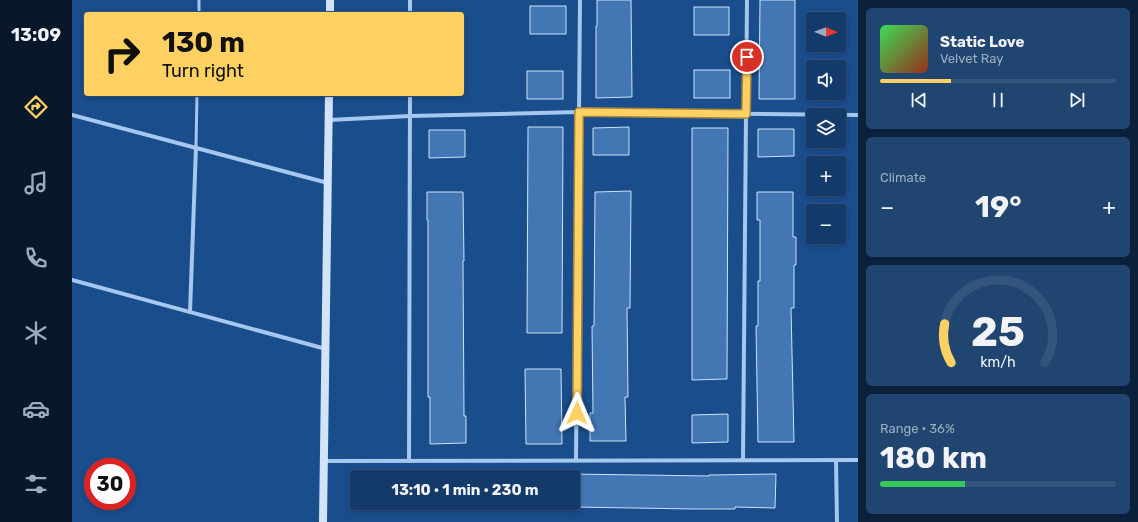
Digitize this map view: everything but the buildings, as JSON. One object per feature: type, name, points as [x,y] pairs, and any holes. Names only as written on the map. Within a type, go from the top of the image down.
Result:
[{"type":"main road","points":[[330,0],[330,12]]},
{"type":"main road","points":[[323,522],[329,96]]},
{"type":"street","points":[[410,0],[410,12]]},
{"type":"street","points":[[576,460],[580,0]]},
{"type":"street","points":[[743,460],[747,0]]},
{"type":"street","points":[[409,460],[410,96]]},
{"type":"street","points":[[329,120],[410,116],[579,112],[858,115]]},
{"type":"street","points":[[72,115],[328,183]]},
{"type":"street","points":[[190,312],[196,147]]},
{"type":"street","points":[[72,280],[326,349]]},
{"type":"street","points":[[836,460],[837,522]]},
{"type":"street","points":[[324,461],[858,460]]},
{"type":"lane","points":[[199,0],[199,12]]},
{"type":"lane","points":[[196,147],[197,96]]},
{"type":"route","points":[[577,413],[579,112],[746,114],[747,57]]}]
